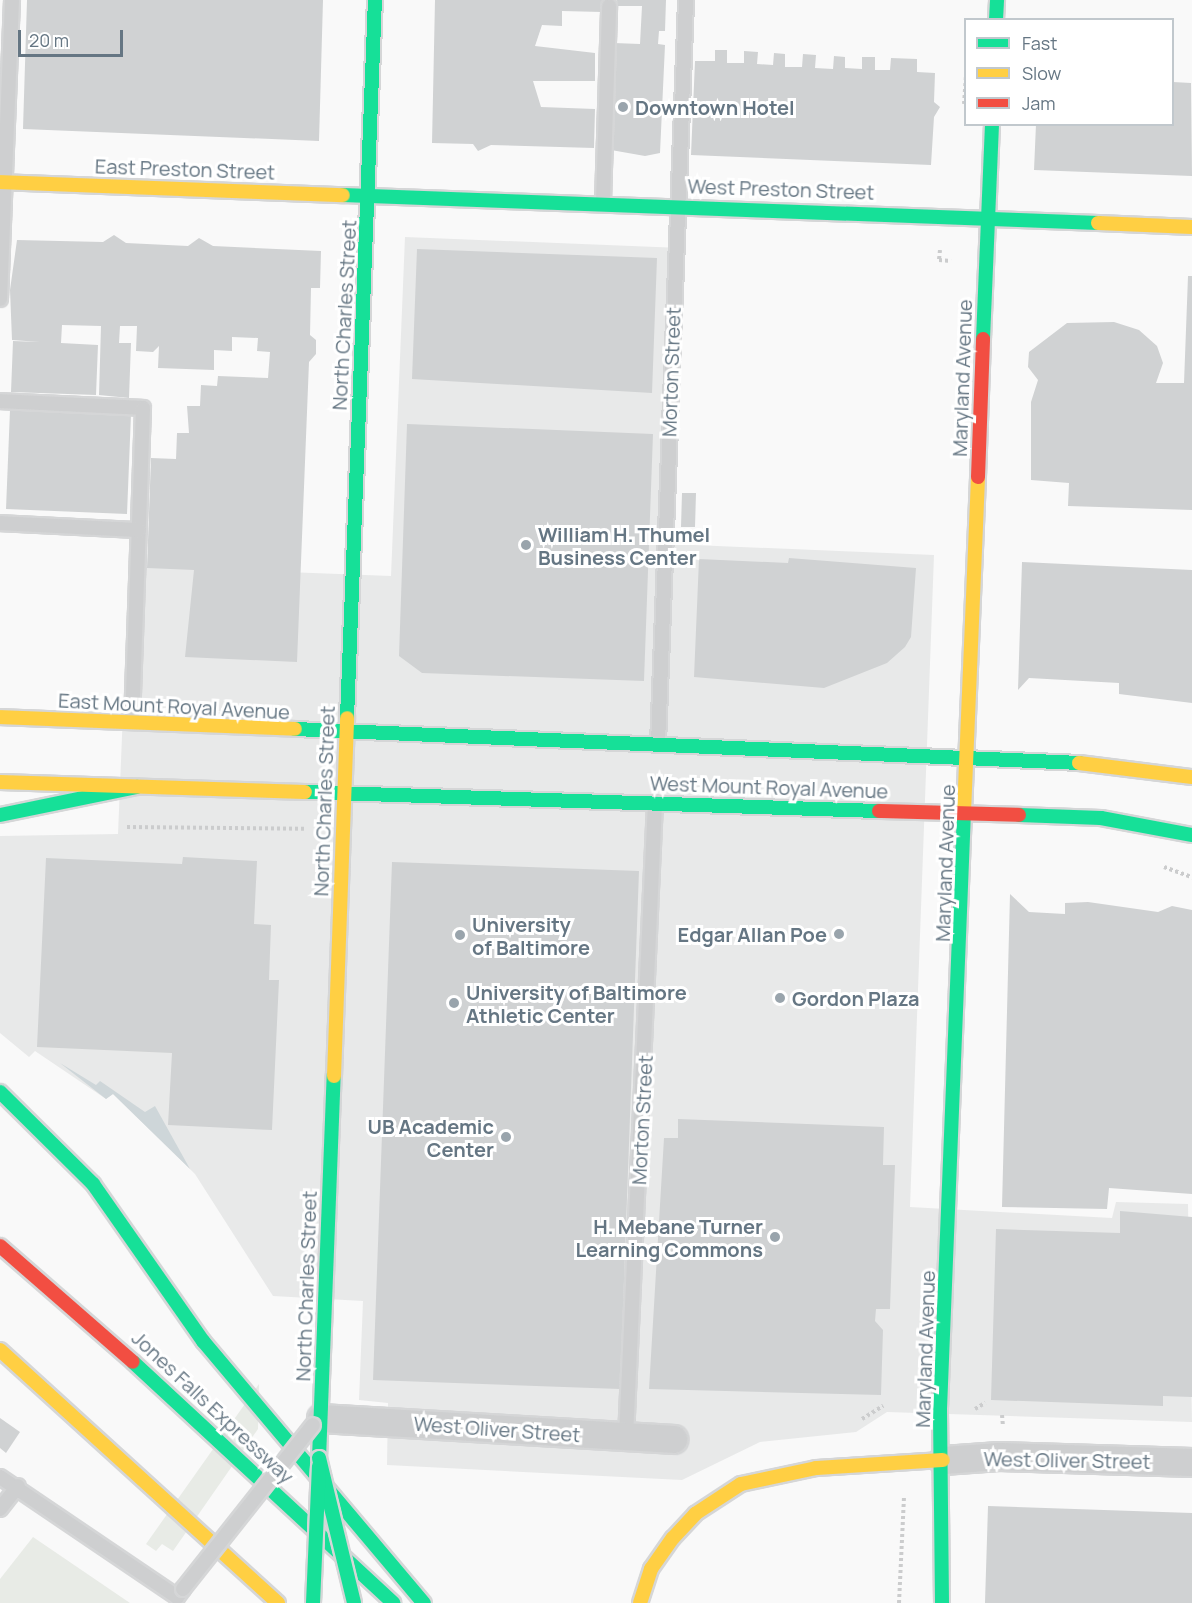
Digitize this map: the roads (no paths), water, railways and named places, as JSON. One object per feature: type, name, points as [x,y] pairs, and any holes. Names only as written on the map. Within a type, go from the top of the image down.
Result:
[{"type":"main road","name":"North Charles Street","points":[[314,1603],[318,1425],[375,0]]},
{"type":"main road","points":[[996,18],[997,0]]},
{"type":"main road","name":"Maryland Avenue","points":[[942,1603],[943,1460],[940,1409],[967,813],[992,126]]},
{"type":"main road","name":"East Preston Street","points":[[3,182],[369,195]]},
{"type":"main road","name":"West Preston Street","points":[[369,195],[988,216],[1192,227]]},
{"type":"main road","name":"East Mount Royal Avenue","points":[[0,717],[346,733]]},
{"type":"main road","name":"West Mount Royal Avenue","points":[[346,733],[969,757],[1133,766],[1192,777]]},
{"type":"main road","points":[[0,782],[344,793]]},
{"type":"main road","points":[[0,815],[137,786]]},
{"type":"main road","name":"West Mount Royal Avenue","points":[[344,793],[1101,818],[1192,835]]},
{"type":"main road","points":[[0,1092],[93,1184],[202,1341],[424,1603]]},
{"type":"main road","name":"Jones Falls Expressway","points":[[0,1246],[202,1421],[393,1603]]},
{"type":"main road","points":[[0,1350],[278,1603]]},
{"type":"main road","points":[[319,1458],[343,1540],[354,1603]]},
{"type":"main road","points":[[640,1603],[651,1569],[673,1538],[695,1514],[741,1484],[816,1468],[943,1460]]},
{"type":"street","name":"West Oliver Street","points":[[318,1425],[673,1438]]},
{"type":"street","name":"West Oliver Street","points":[[943,1460],[999,1456],[1192,1462]]},
{"type":"lane","points":[[0,299],[12,0]]},
{"type":"lane","name":"Morton Street","points":[[658,744],[686,0]]},
{"type":"lane","points":[[603,202],[609,6]]},
{"type":"lane","points":[[0,401],[143,408],[132,724]]},
{"type":"lane","points":[[0,523],[139,530]]},
{"type":"lane","name":"Morton Street","points":[[626,1437],[655,803]]},
{"type":"lane","points":[[0,1477],[18,1486],[177,1597],[318,1425]]},
{"type":"lane","points":[[0,1509],[18,1486]]},
{"type":"place","name":"Downtown Hotel","points":[[623,107]]},
{"type":"place","name":"William H. Thumel Business Center","points":[[526,545]]},
{"type":"place","name":"Edgar Allan Poe","points":[[839,934]]},
{"type":"place","name":"University of Baltimore","points":[[460,935]]},
{"type":"place","name":"Gordon Plaza","points":[[780,998]]},
{"type":"place","name":"University of Baltimore Athletic Center","points":[[454,1003]]},
{"type":"place","name":"UB Academic Center","points":[[506,1137]]},
{"type":"place","name":"H. Mebane Turner Learning Commons","points":[[775,1237]]}]
